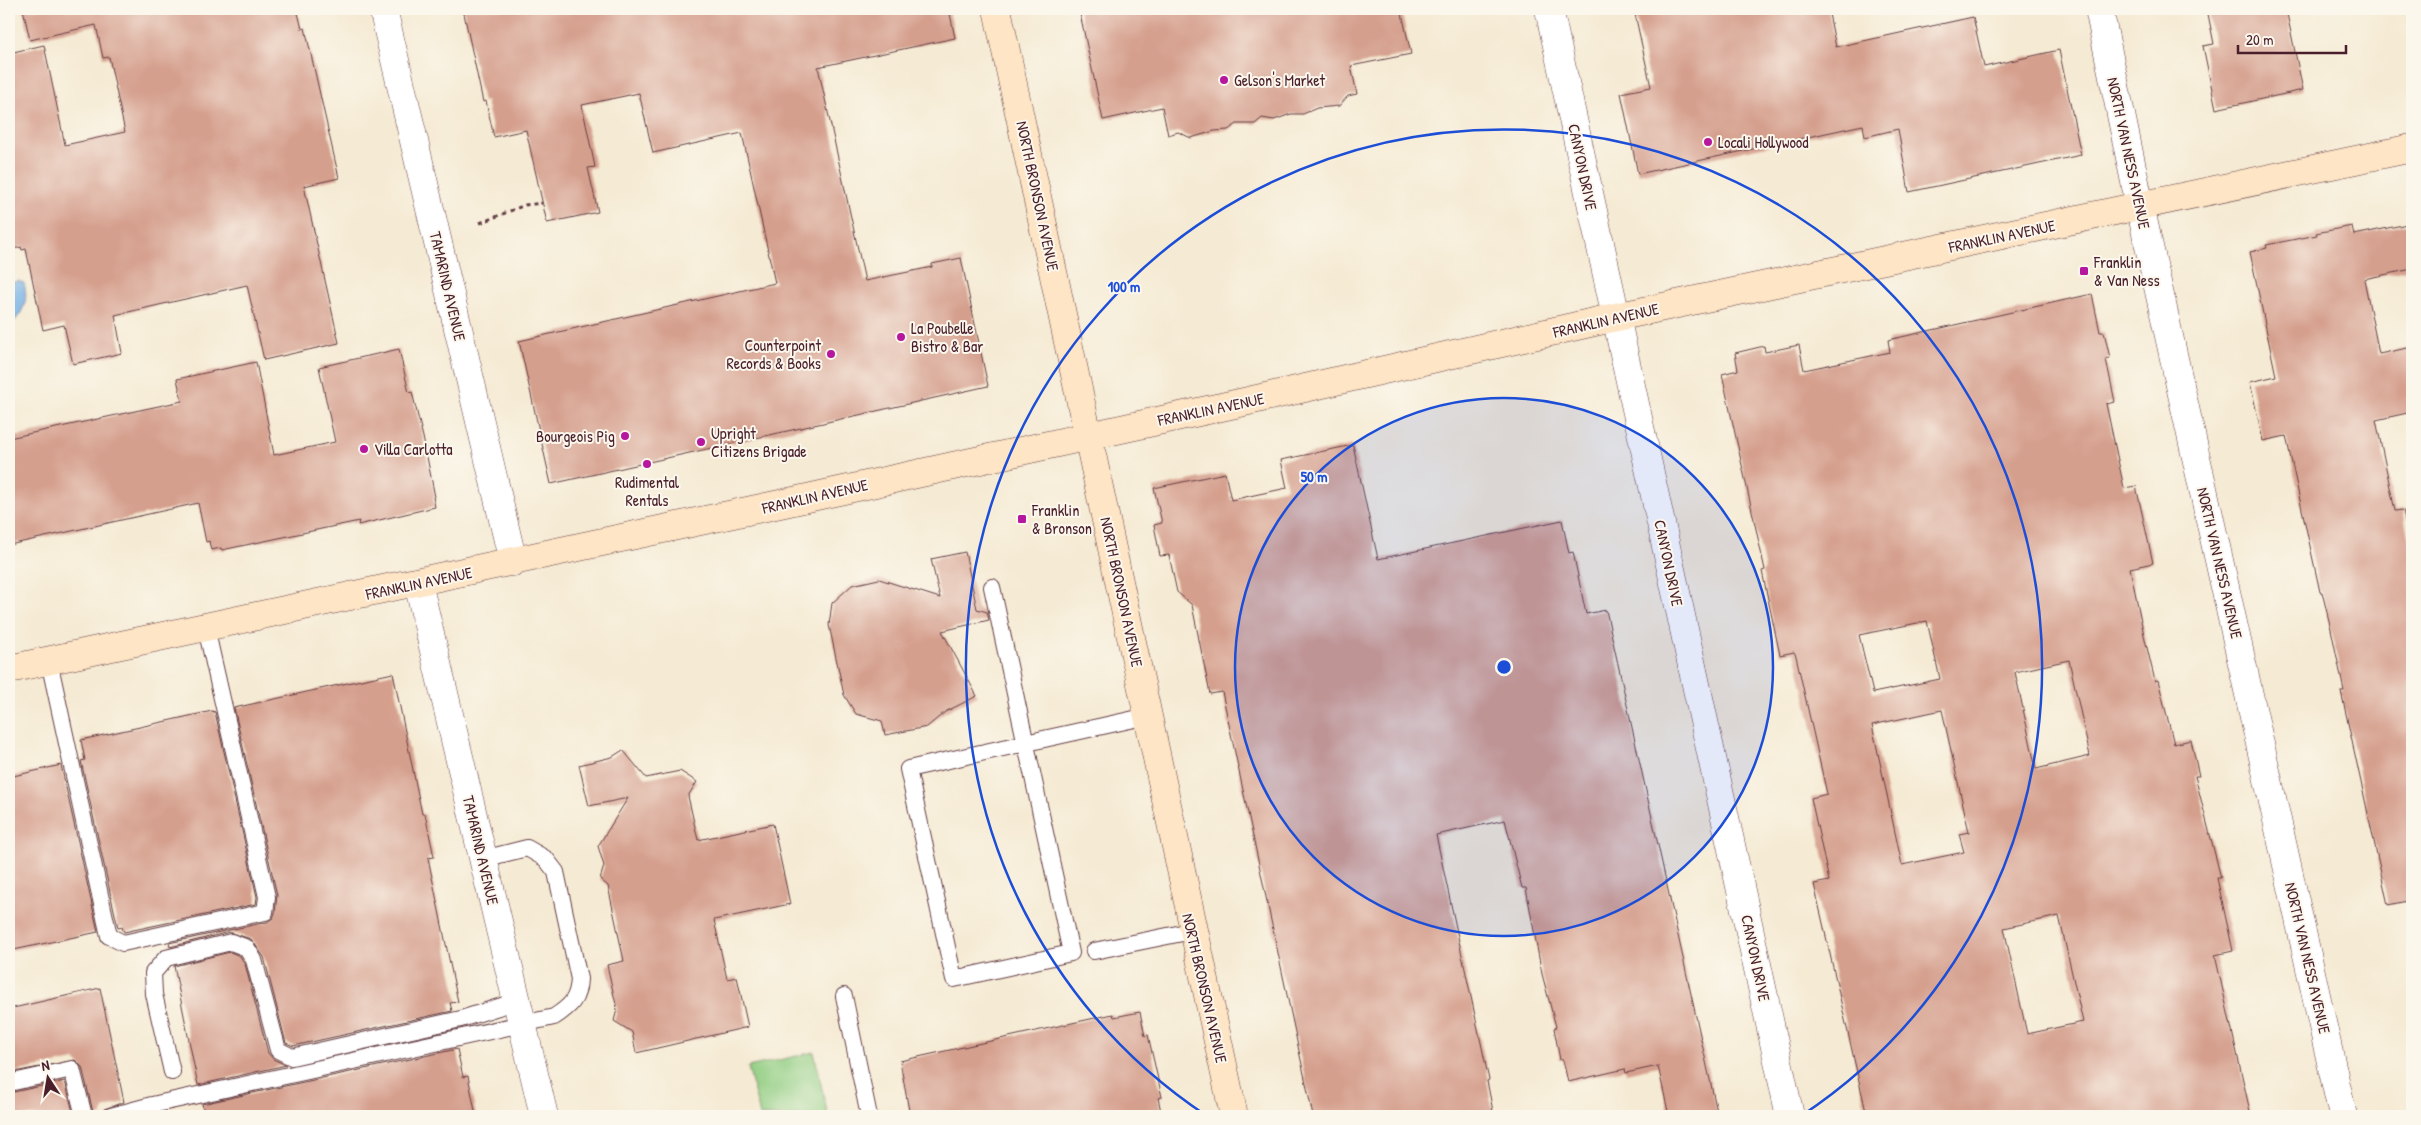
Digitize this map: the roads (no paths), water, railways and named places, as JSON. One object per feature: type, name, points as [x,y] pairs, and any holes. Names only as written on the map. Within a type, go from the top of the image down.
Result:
[{"type":"main road","name":"NORTH BRONSON AVENUE","points":[[997,9],[1192,930],[1234,1116]]},
{"type":"main road","name":"FRANKLIN AVENUE","points":[[9,669],[418,583],[1244,402],[1616,317],[2412,148]]},
{"type":"street","name":"TAMARIND AVENUE","points":[[383,9],[513,562]]},
{"type":"street","name":"CANYON DRIVE","points":[[1549,9],[1790,1116]]},
{"type":"street","name":"NORTH VAN NESS AVENUE","points":[[2099,9],[2140,206],[2343,1116]]},
{"type":"street","name":"TAMARIND AVENUE","points":[[418,583],[544,1116]]},
{"type":"lane","points":[[992,587],[1025,744],[1071,953],[954,979],[908,769],[1025,744],[1148,716]]},
{"type":"lane","points":[[48,661],[109,936],[123,944],[265,912],[267,897],[206,628]]},
{"type":"lane","points":[[172,1072],[154,994],[153,973],[166,958],[231,942],[247,948],[254,960],[278,1050],[292,1057],[461,1019],[519,1013],[554,1016],[572,1005],[578,994],[579,979],[556,872],[546,859],[527,848],[483,858]]},
{"type":"lane","points":[[1094,951],[1192,930]]},
{"type":"lane","points":[[844,996],[869,1116]]},
{"type":"lane","points":[[110,1116],[519,1013]]},
{"type":"lane","points":[[9,1083],[72,1068],[84,1116]]},
{"type":"water","points":[[18,281],[24,283],[25,302],[18,317],[9,327],[9,283]]},
{"type":"place","name":"Gelson's Market","points":[[1224,80]]},
{"type":"place","name":"Locali Hollywood","points":[[1708,142]]},
{"type":"place","name":"Franklin & Van Ness","points":[[2084,271]]},
{"type":"place","name":"La Poubelle Bistro & Bar","points":[[901,337]]},
{"type":"place","name":"Counterpoint Records & Books","points":[[831,354]]},
{"type":"place","name":"Bourgeois Pig","points":[[625,436]]},
{"type":"place","name":"Upright Citizens Brigade","points":[[701,442]]},
{"type":"place","name":"Villa Carlotta","points":[[364,449]]},
{"type":"place","name":"Rudimental Rentals","points":[[647,464]]},
{"type":"place","name":"Franklin & Bronson","points":[[1022,519]]}]
